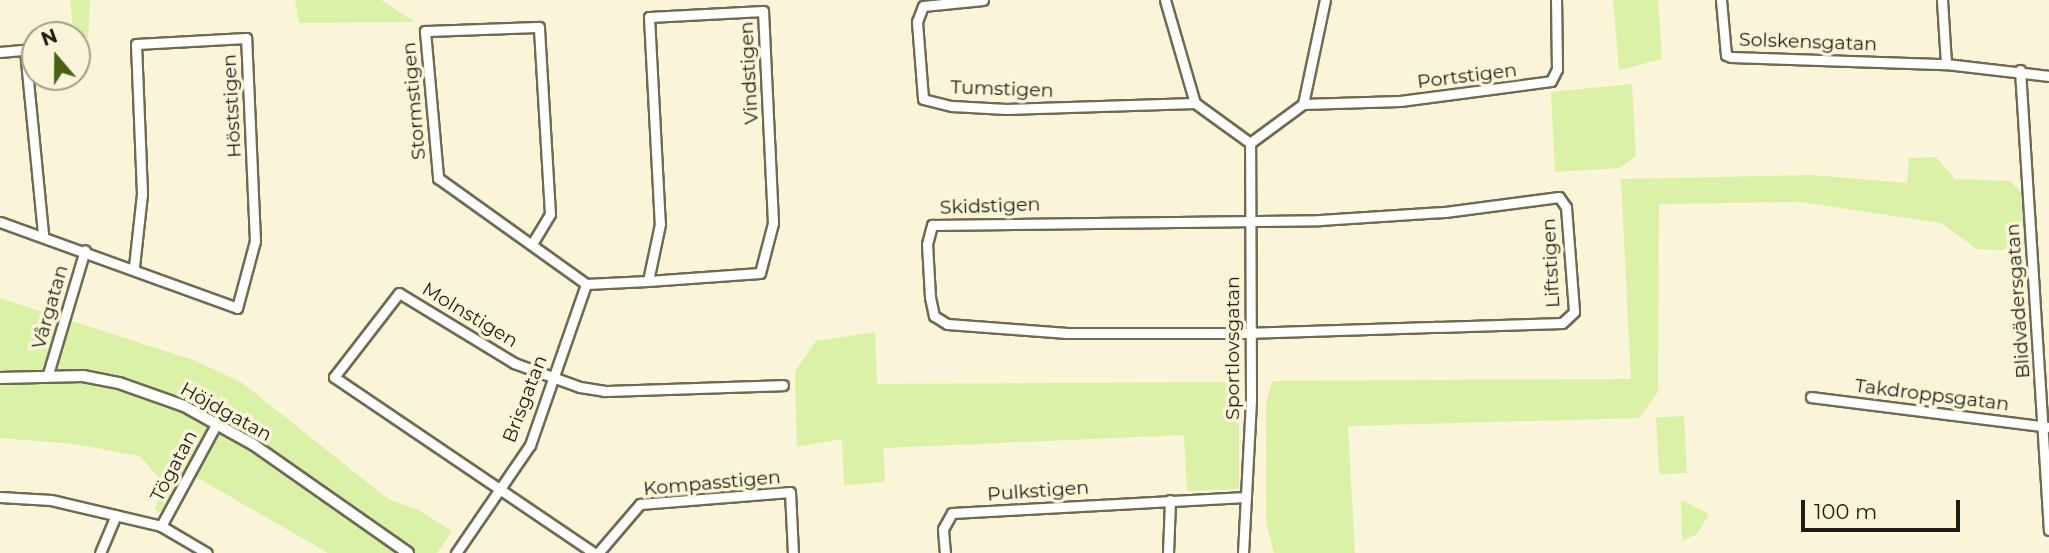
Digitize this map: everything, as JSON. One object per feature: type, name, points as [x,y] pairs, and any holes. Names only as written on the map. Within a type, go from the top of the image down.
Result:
[{"type":"street","name":"Tumstigen","points":[[983,0],[923,6],[917,22],[923,99],[952,106],[1006,109],[1195,103]]},
{"type":"street","points":[[1165,0],[1195,103],[1250,143],[1303,104],[1325,0]]},
{"type":"street","name":"Portstigen","points":[[1303,104],[1400,101],[1551,81],[1557,69],[1556,0]]},
{"type":"street","name":"Solskensgatan","points":[[1721,0],[1726,55],[1731,58],[1946,64],[2020,70],[2049,76]]},
{"type":"street","points":[[1942,0],[1946,64]]},
{"type":"street","name":"Vindstigen","points":[[586,284],[648,281],[760,273],[774,223],[763,11],[649,17],[660,224],[648,281]]},
{"type":"street","name":"Stormstigen","points":[[532,244],[550,214],[539,27],[425,32],[438,177],[456,194],[532,244],[586,284]]},
{"type":"street","name":"Höststigen","points":[[0,222],[134,267],[237,308],[255,241],[246,38],[136,44],[142,194],[134,267]]},
{"type":"street","points":[[0,52],[25,50],[43,235]]},
{"type":"street","name":"Blidvädersgatan","points":[[2020,70],[2046,427],[2049,530]]},
{"type":"street","name":"Sportlovsgatan","points":[[1243,553],[1251,333],[1250,143]]},
{"type":"street","name":"Liftstigen","points":[[1251,220],[1444,212],[1559,197],[1566,207],[1574,312],[1562,323],[1251,333]]},
{"type":"street","name":"Skidstigen","points":[[1251,220],[946,223],[932,225],[927,244],[933,312],[947,324],[1067,333],[1251,333]]},
{"type":"street","name":"Vårgatan","points":[[48,374],[85,250]]},
{"type":"street","name":"Brisgatan","points":[[456,553],[530,445],[586,284]]},
{"type":"street","name":"Molnstigen","points":[[499,490],[334,377],[399,293],[513,363],[604,391],[783,385]]},
{"type":"street","name":"Höjdgatan","points":[[0,378],[48,374],[119,383],[217,423],[408,553]]},
{"type":"street","name":"Takdroppsgatan","points":[[1811,397],[2046,427]]},
{"type":"street","name":"Tögatan","points":[[162,526],[217,423]]},
{"type":"street","name":"Kompasstigen","points":[[499,490],[596,553],[640,504],[790,492],[793,553]]},
{"type":"street","points":[[0,497],[51,500],[162,526],[207,553]]},
{"type":"street","name":"Pulkstigen","points":[[945,553],[943,529],[952,513],[1246,497]]},
{"type":"street","points":[[1168,553],[1170,500]]},
{"type":"street","points":[[100,553],[116,515]]},
{"type":"green space","points":[[70,0],[90,0],[89,21],[72,21]]},
{"type":"green space","points":[[295,0],[381,0],[415,22],[299,23]]},
{"type":"green space","points":[[1613,0],[1658,0],[1662,59],[1619,70]]},
{"type":"green space","points":[[1632,84],[1636,156],[1620,168],[1555,172],[1551,92]]},
{"type":"green space","points":[[1936,157],[1955,179],[2010,181],[2022,193],[2025,251],[1977,249],[1941,223],[1801,202],[1659,204],[1658,392],[1639,418],[1348,426],[1355,553],[1274,553],[1266,523],[1266,404],[1272,381],[1631,379],[1621,179],[1812,175],[1907,183],[1909,158]]},
{"type":"green space","points":[[0,298],[193,360],[241,382],[388,499],[419,510],[452,531],[437,553],[328,553],[184,470],[162,513],[155,510],[163,483],[140,456],[74,444],[0,438]]},
{"type":"green space","points":[[875,332],[877,384],[1239,382],[1239,489],[1187,491],[1184,435],[883,448],[885,482],[844,485],[842,439],[797,447],[795,371],[816,341]]},
{"type":"green space","points":[[1684,416],[1687,473],[1659,474],[1656,417]]},
{"type":"green space","points":[[1681,500],[1709,514],[1697,534],[1682,541]]}]
